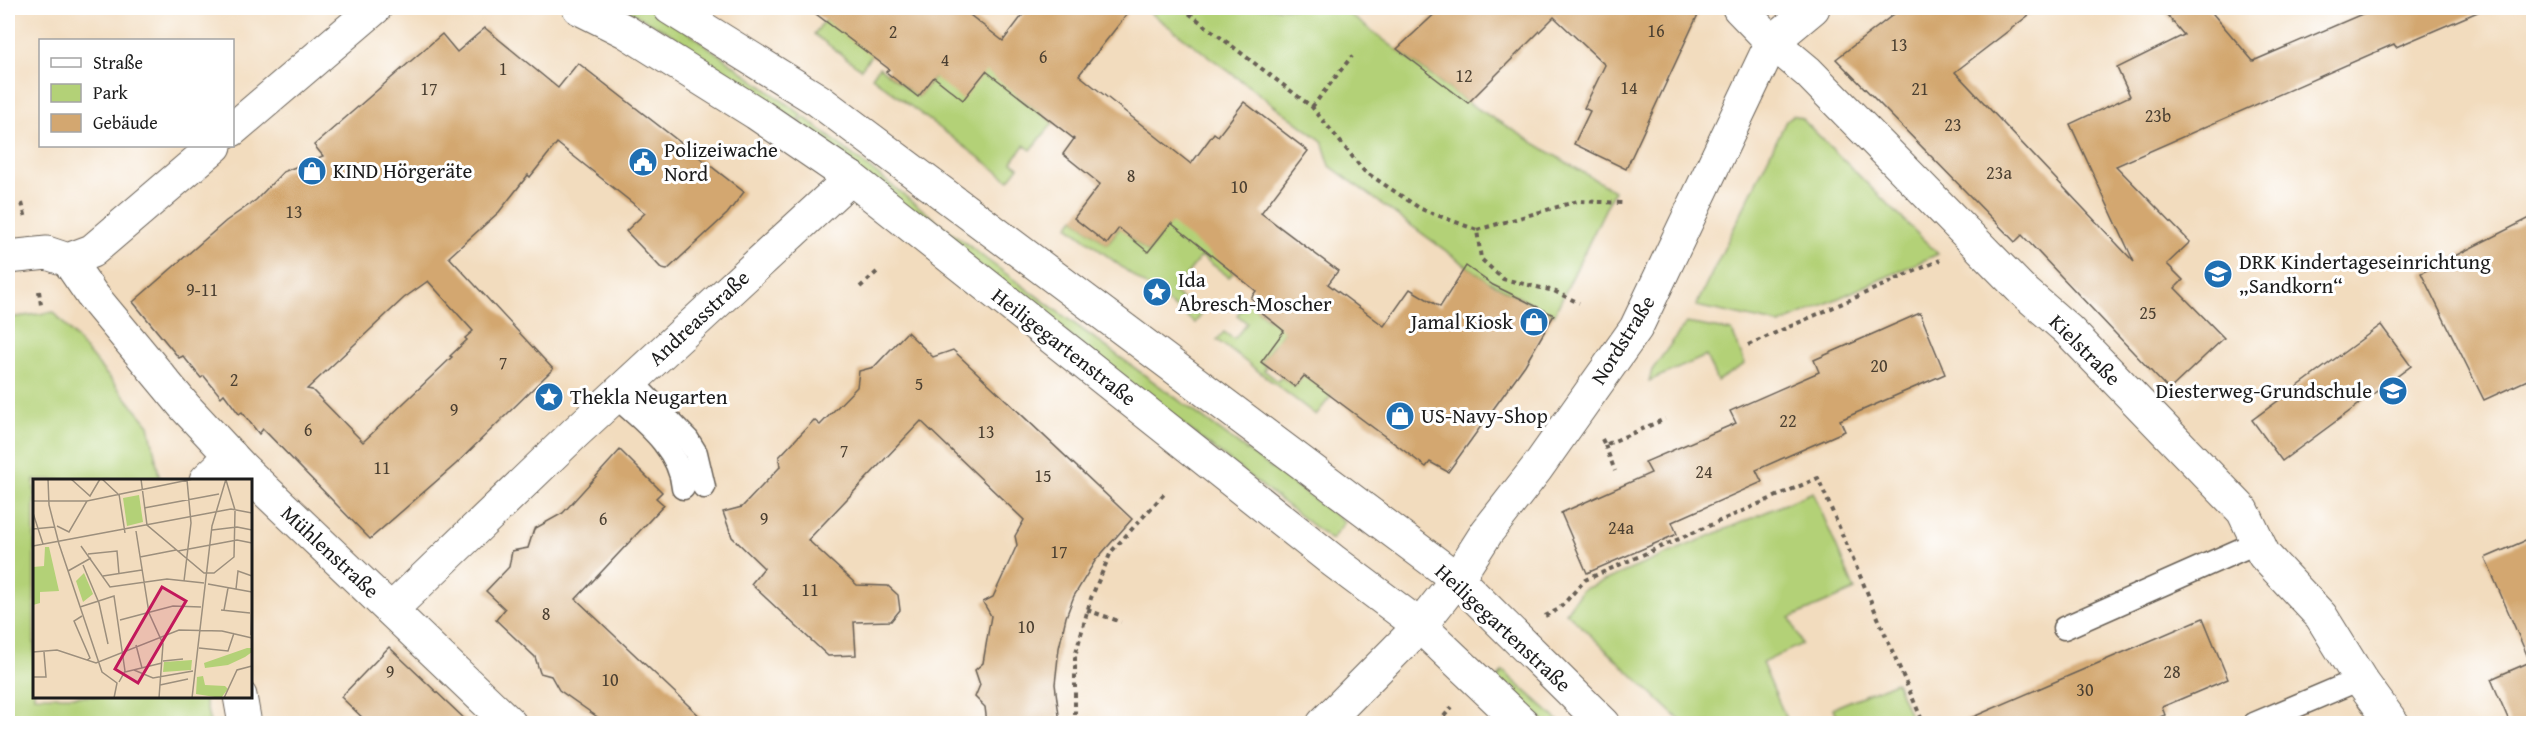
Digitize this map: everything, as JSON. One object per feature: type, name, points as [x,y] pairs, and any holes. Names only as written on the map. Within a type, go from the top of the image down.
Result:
[{"type":"street","points":[[234,128],[375,8]]},
{"type":"street","name":"Heiligegartenstraße","points":[[579,8],[625,31],[756,113],[851,178],[1332,560],[1420,626],[1523,723]]},
{"type":"street","name":"Heiligegartenstraße","points":[[670,8],[818,100],[1456,579],[1604,723]]},
{"type":"street","name":"Kielstraße","points":[[1739,8],[1772,42],[1808,72],[2022,290],[2068,330],[2243,512],[2264,555],[2321,616],[2360,679],[2393,723]]},
{"type":"street","name":"Nordstraße","points":[[1323,723],[1420,626],[1456,579],[1487,532],[1537,468],[1636,328],[1772,42],[1813,8]]},
{"type":"street","points":[[8,257],[47,253],[68,260],[92,251],[214,147]]},
{"type":"street","name":"Andreasstraße","points":[[392,609],[623,388],[851,178]]},
{"type":"street","name":"Mühlenstraße","points":[[68,260],[82,284],[185,407],[231,456],[510,723]]},
{"type":"street","points":[[207,479],[231,456]]},
{"type":"street","points":[[240,698],[245,723]]},
{"type":"lane","points":[[623,388],[671,452],[682,474],[694,487]]},
{"type":"lane","points":[[2064,628],[2258,542]]},
{"type":"lane","points":[[2254,723],[2360,679]]},
{"type":"path","points":[[1182,8],[1312,107],[1364,171],[1421,209],[1478,230],[1578,201],[1624,203]]},
{"type":"path","points":[[1312,107],[1352,56]]},
{"type":"path","points":[[1478,230],[1480,259],[1503,279],[1554,291],[1580,303]]},
{"type":"path","points":[[1748,345],[1949,256]]},
{"type":"path","points":[[860,287],[877,272]]},
{"type":"path","points":[[1605,445],[1665,419]]},
{"type":"path","points":[[1600,436],[1615,471]]},
{"type":"path","points":[[1559,609],[1585,580],[1818,478],[1922,720],[1915,723]]},
{"type":"path","points":[[1075,723],[1075,656],[1087,610],[1111,552],[1164,494]]},
{"type":"path","points":[[1087,610],[1121,622]]},
{"type":"path","points":[[1438,723],[1453,706]]},
{"type":"green space","points":[[623,8],[651,8],[664,15],[802,115],[797,124],[669,33]]},
{"type":"green space","points":[[1144,8],[1341,8],[1468,103],[1614,191],[1554,315],[1487,281],[1330,166],[1322,141]]},
{"type":"green space","points":[[825,20],[876,49],[861,69],[814,34]]},
{"type":"green space","points":[[879,67],[918,97],[934,77],[989,67],[1021,98],[1053,123],[1031,150],[1024,145],[1012,162],[1019,167],[1009,180],[872,77]]},
{"type":"green space","points":[[1793,115],[1801,118],[1938,254],[1780,324],[1696,306],[1786,121]]},
{"type":"green space","points":[[804,117],[986,259],[1345,522],[1331,540],[799,125]]},
{"type":"green space","points":[[1177,214],[1237,268],[1229,277],[1201,256],[1173,292],[1201,315],[1195,323],[1068,226],[1074,218],[1107,244],[1122,225],[1131,238],[1148,252]]},
{"type":"green space","points":[[1251,298],[1256,302],[1253,306],[1267,318],[1289,325],[1261,362],[1266,367],[1264,370],[1278,381],[1281,377],[1295,387],[1310,367],[1338,388],[1316,415],[1217,340],[1224,332],[1234,339],[1247,323],[1237,315]]},
{"type":"green space","points":[[54,312],[149,425],[160,479],[33,479],[33,698],[204,698],[210,723],[21,723],[8,708],[8,318]]},
{"type":"green space","points":[[1686,323],[1732,331],[1745,364],[1717,381],[1706,356],[1649,381],[1652,370]]},
{"type":"green space","points":[[1813,492],[1855,590],[1790,618],[1802,644],[1762,663],[1788,723],[1683,723],[1566,612],[1582,590]]},
{"type":"green space","points":[[1503,671],[1561,723],[1546,723],[1496,680]]},
{"type":"green space","points":[[1896,682],[1910,716],[1893,723],[1838,723],[1833,708]]},
{"type":"building","points":[[808,8],[961,8],[1003,41],[1028,8],[1132,8],[1079,75],[1191,164],[1214,133],[1218,136],[1244,102],[1308,151],[1261,213],[1338,271],[1328,284],[1384,326],[1410,289],[1440,307],[1466,266],[1493,285],[1554,315],[1525,365],[1448,472],[1430,462],[1426,467],[1304,376],[1295,387],[1261,362],[1284,331],[1253,306],[1256,302],[1251,298],[1256,291],[1171,223],[1148,252],[1119,228],[1107,244],[1074,218],[1100,184],[1063,154],[1074,139],[986,71],[963,100],[934,77],[918,97],[886,72],[889,69]]},
{"type":"building","points":[[1441,8],[1701,8],[1626,169],[1574,144],[1590,111],[1584,108],[1605,65],[1554,17],[1468,103],[1397,49]]},
{"type":"building","points":[[1902,8],[2038,8],[1955,72],[2134,262],[2070,124],[2130,96],[2117,68],[2184,35],[2161,8],[2208,8],[2253,61],[2376,8],[2487,8],[2396,47],[2394,44],[2116,166],[2190,242],[2167,264],[2183,280],[2175,288],[2224,338],[2169,390],[2022,235],[2015,242],[1836,59]]},
{"type":"building","points":[[485,28],[558,88],[578,63],[744,192],[727,214],[667,270],[662,269],[626,231],[645,213],[557,143],[499,212],[449,257],[553,369],[456,464],[370,539],[263,429],[259,434],[242,412],[239,414],[224,394],[221,397],[204,376],[201,378],[183,356],[179,358],[133,302],[226,221],[256,200],[283,172],[323,156],[314,145],[442,34],[457,52]],"holes":[[[428,281],[473,331],[450,356],[452,357],[363,442],[312,390],[307,389],[404,298]]]},
{"type":"building","points":[[2534,216],[2534,377],[2484,400],[2421,273]]},
{"type":"building","points":[[1920,313],[1945,374],[1840,420],[1845,431],[1756,470],[1762,482],[1672,522],[1677,534],[1587,573],[1561,513],[1651,473],[1645,462],[1736,423],[1730,411],[1819,372],[1814,360]]},
{"type":"building","points":[[2381,325],[2411,366],[2282,461],[2252,420]]},
{"type":"building","points":[[907,332],[933,357],[953,350],[1132,519],[1095,561],[1074,596],[1066,617],[1059,648],[1055,684],[1060,723],[987,723],[985,707],[975,697],[980,685],[975,670],[983,663],[991,616],[983,602],[993,597],[1017,545],[1015,536],[1024,520],[921,421],[808,540],[857,585],[888,586],[898,595],[900,610],[891,621],[854,622],[856,655],[828,656],[751,584],[764,568],[732,537],[723,512],[742,507],[780,467],[779,457],[814,420],[820,425],[857,387],[859,371],[874,367]]},
{"type":"building","points":[[620,450],[662,492],[656,498],[664,505],[576,599],[707,723],[606,723],[559,690],[551,676],[540,673],[535,657],[496,620],[505,609],[486,591],[509,567],[512,551],[528,548],[534,529],[563,513]]},
{"type":"building","points":[[2534,537],[2534,723],[2510,723],[2491,679],[2530,662],[2485,558]]},
{"type":"building","points":[[2203,618],[2228,679],[2162,707],[2165,715],[2146,723],[1959,723]]},
{"type":"building","points":[[389,647],[469,723],[368,723],[341,697]]},
{"type":"place","name":"Polizeiwache Nord","points":[[643,162]]},
{"type":"place","name":"KIND Hörgeräte","points":[[312,171]]},
{"type":"place","name":"DRK Kindertageseinrichtung „Sandkorn“","points":[[2218,274]]},
{"type":"place","name":"Ida Abresch-Moscher","points":[[1157,292]]},
{"type":"place","name":"Jamal Kiosk","points":[[1534,322]]},
{"type":"place","name":"Diesterweg-Grundschule","points":[[2393,391]]},
{"type":"place","name":"Thekla Neugarten","points":[[549,397]]},
{"type":"place","name":"US-Navy-Shop","points":[[1400,416]]}]
